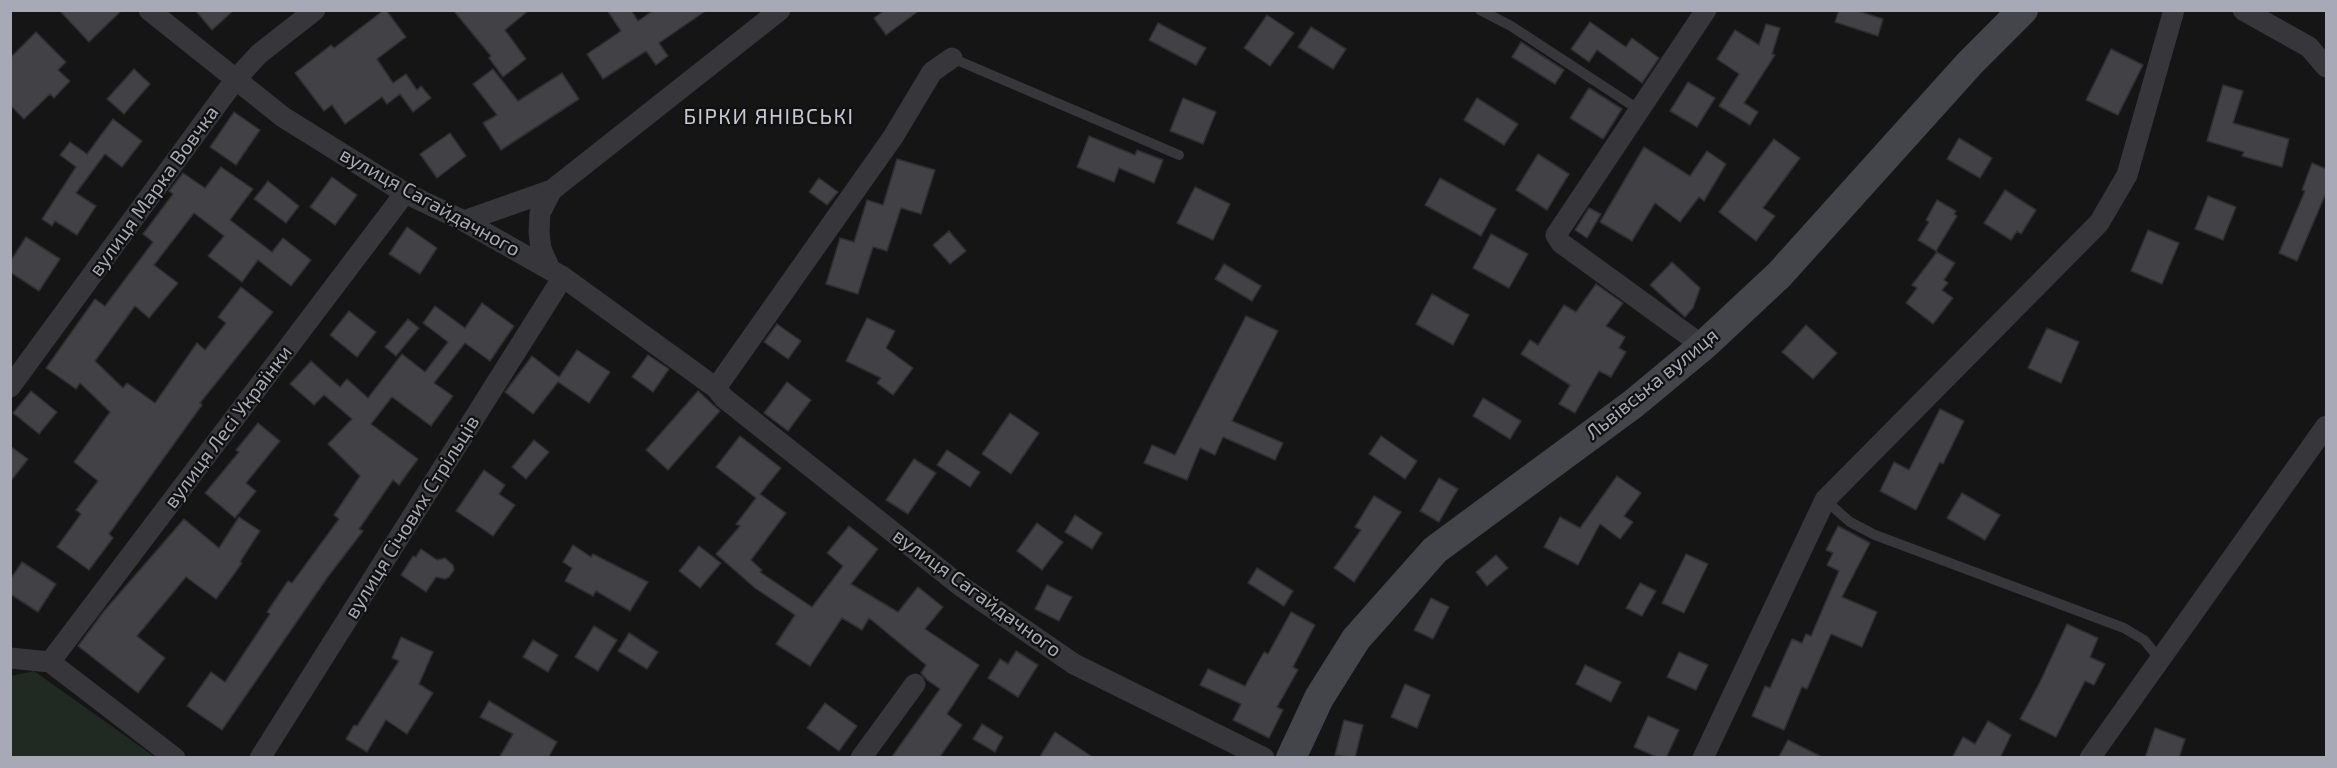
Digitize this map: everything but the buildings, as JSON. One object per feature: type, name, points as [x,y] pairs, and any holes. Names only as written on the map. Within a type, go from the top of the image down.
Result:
[{"type":"main road","name":"Львівська вулиця","points":[[1291,758],[1319,699],[1356,639],[1435,550],[1633,404],[1703,346],[1779,276],[1970,63],[2023,10]]},
{"type":"street","name":"вулиця Сагайдачного","points":[[149,10],[235,81],[283,117],[405,193],[556,272],[716,388],[724,398],[962,587],[1074,664],[1264,758]]},
{"type":"street","name":"вулиця Марка Вовчка","points":[[10,387],[235,81],[259,54],[315,10]]},
{"type":"street","points":[[464,222],[552,190],[780,10]]},
{"type":"street","points":[[1703,346],[1561,243],[1556,235],[1706,10]]},
{"type":"street","points":[[1703,758],[1825,500],[2099,223],[2127,175],[2174,10]]},
{"type":"street","points":[[2243,10],[2308,47],[2326,68]]},
{"type":"street","points":[[716,388],[893,137],[932,72],[952,58]]},
{"type":"street","points":[[552,190],[540,213],[539,232],[541,249],[556,272]]},
{"type":"street","name":"вулиця Лесі Українки","points":[[50,662],[405,193]]},
{"type":"street","name":"вулиця Січових Стрільців","points":[[260,758],[556,272]]},
{"type":"street","points":[[2090,758],[2326,426]]},
{"type":"street","points":[[10,658],[50,662],[176,758]]},
{"type":"street","points":[[861,758],[915,684]]},
{"type":"lane","points":[[1480,10],[1511,26],[1638,109]]},
{"type":"lane","points":[[952,58],[1179,155]]},
{"type":"lane","points":[[1825,500],[1850,522],[1875,535],[2124,628],[2144,640],[2160,659]]},
{"type":"shaded area","points":[[34,671],[155,757],[11,757],[11,676]]},
{"type":"district","name":"БІРКИ ЯНІВСЬКІ","points":[[769,117]]}]
